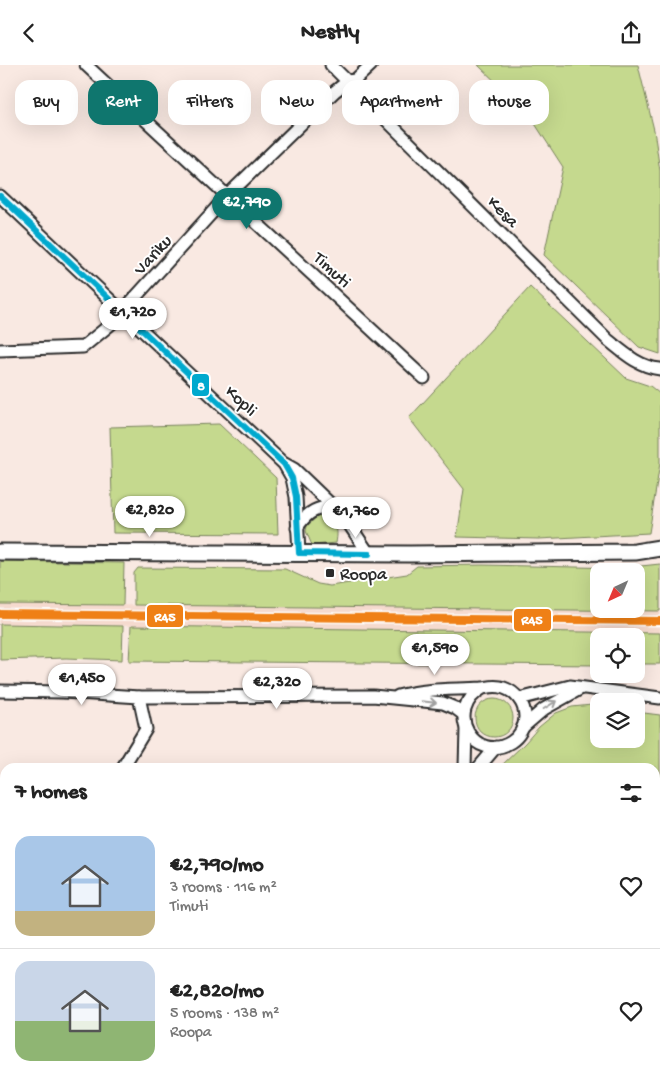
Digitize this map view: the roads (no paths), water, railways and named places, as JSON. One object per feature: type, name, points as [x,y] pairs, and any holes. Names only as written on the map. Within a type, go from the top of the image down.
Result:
[{"type":"street","name":"Timuti","points":[[86,65],[424,378]]},
{"type":"street","name":"Kesa","points":[[332,65],[347,80]]},
{"type":"street","name":"Variku","points":[[356,80],[371,65]]},
{"type":"street","name":"Variku","points":[[0,350],[83,347],[122,312],[228,195],[342,86]]},
{"type":"street","name":"Kesa","points":[[392,125],[608,340],[632,360],[660,369]]},
{"type":"street","name":"Kopli","points":[[0,196],[284,464],[292,478],[294,488],[299,553]]},
{"type":"street","points":[[284,464],[294,469],[345,518],[369,554]]},
{"type":"street","points":[[297,527],[305,516],[322,507],[327,507],[345,518]]},
{"type":"street","points":[[0,552],[369,554],[635,552],[660,548]]},
{"type":"street","points":[[519,699],[570,686],[580,689],[660,698]]},
{"type":"street","points":[[391,697],[430,690],[503,687],[512,692],[524,708],[523,727]]},
{"type":"street","points":[[465,763],[466,729],[463,715],[469,698],[483,688]]},
{"type":"street","points":[[466,729],[478,743],[486,747],[496,747],[512,741],[523,727],[544,709],[580,689]]},
{"type":"street","points":[[0,691],[63,692],[139,697],[373,696],[443,703],[455,707],[463,715]]},
{"type":"street","points":[[125,763],[146,729],[139,697]]},
{"type":"street","points":[[482,763],[496,747]]},
{"type":"place","name":"Roopa","points":[[330,573]]}]
